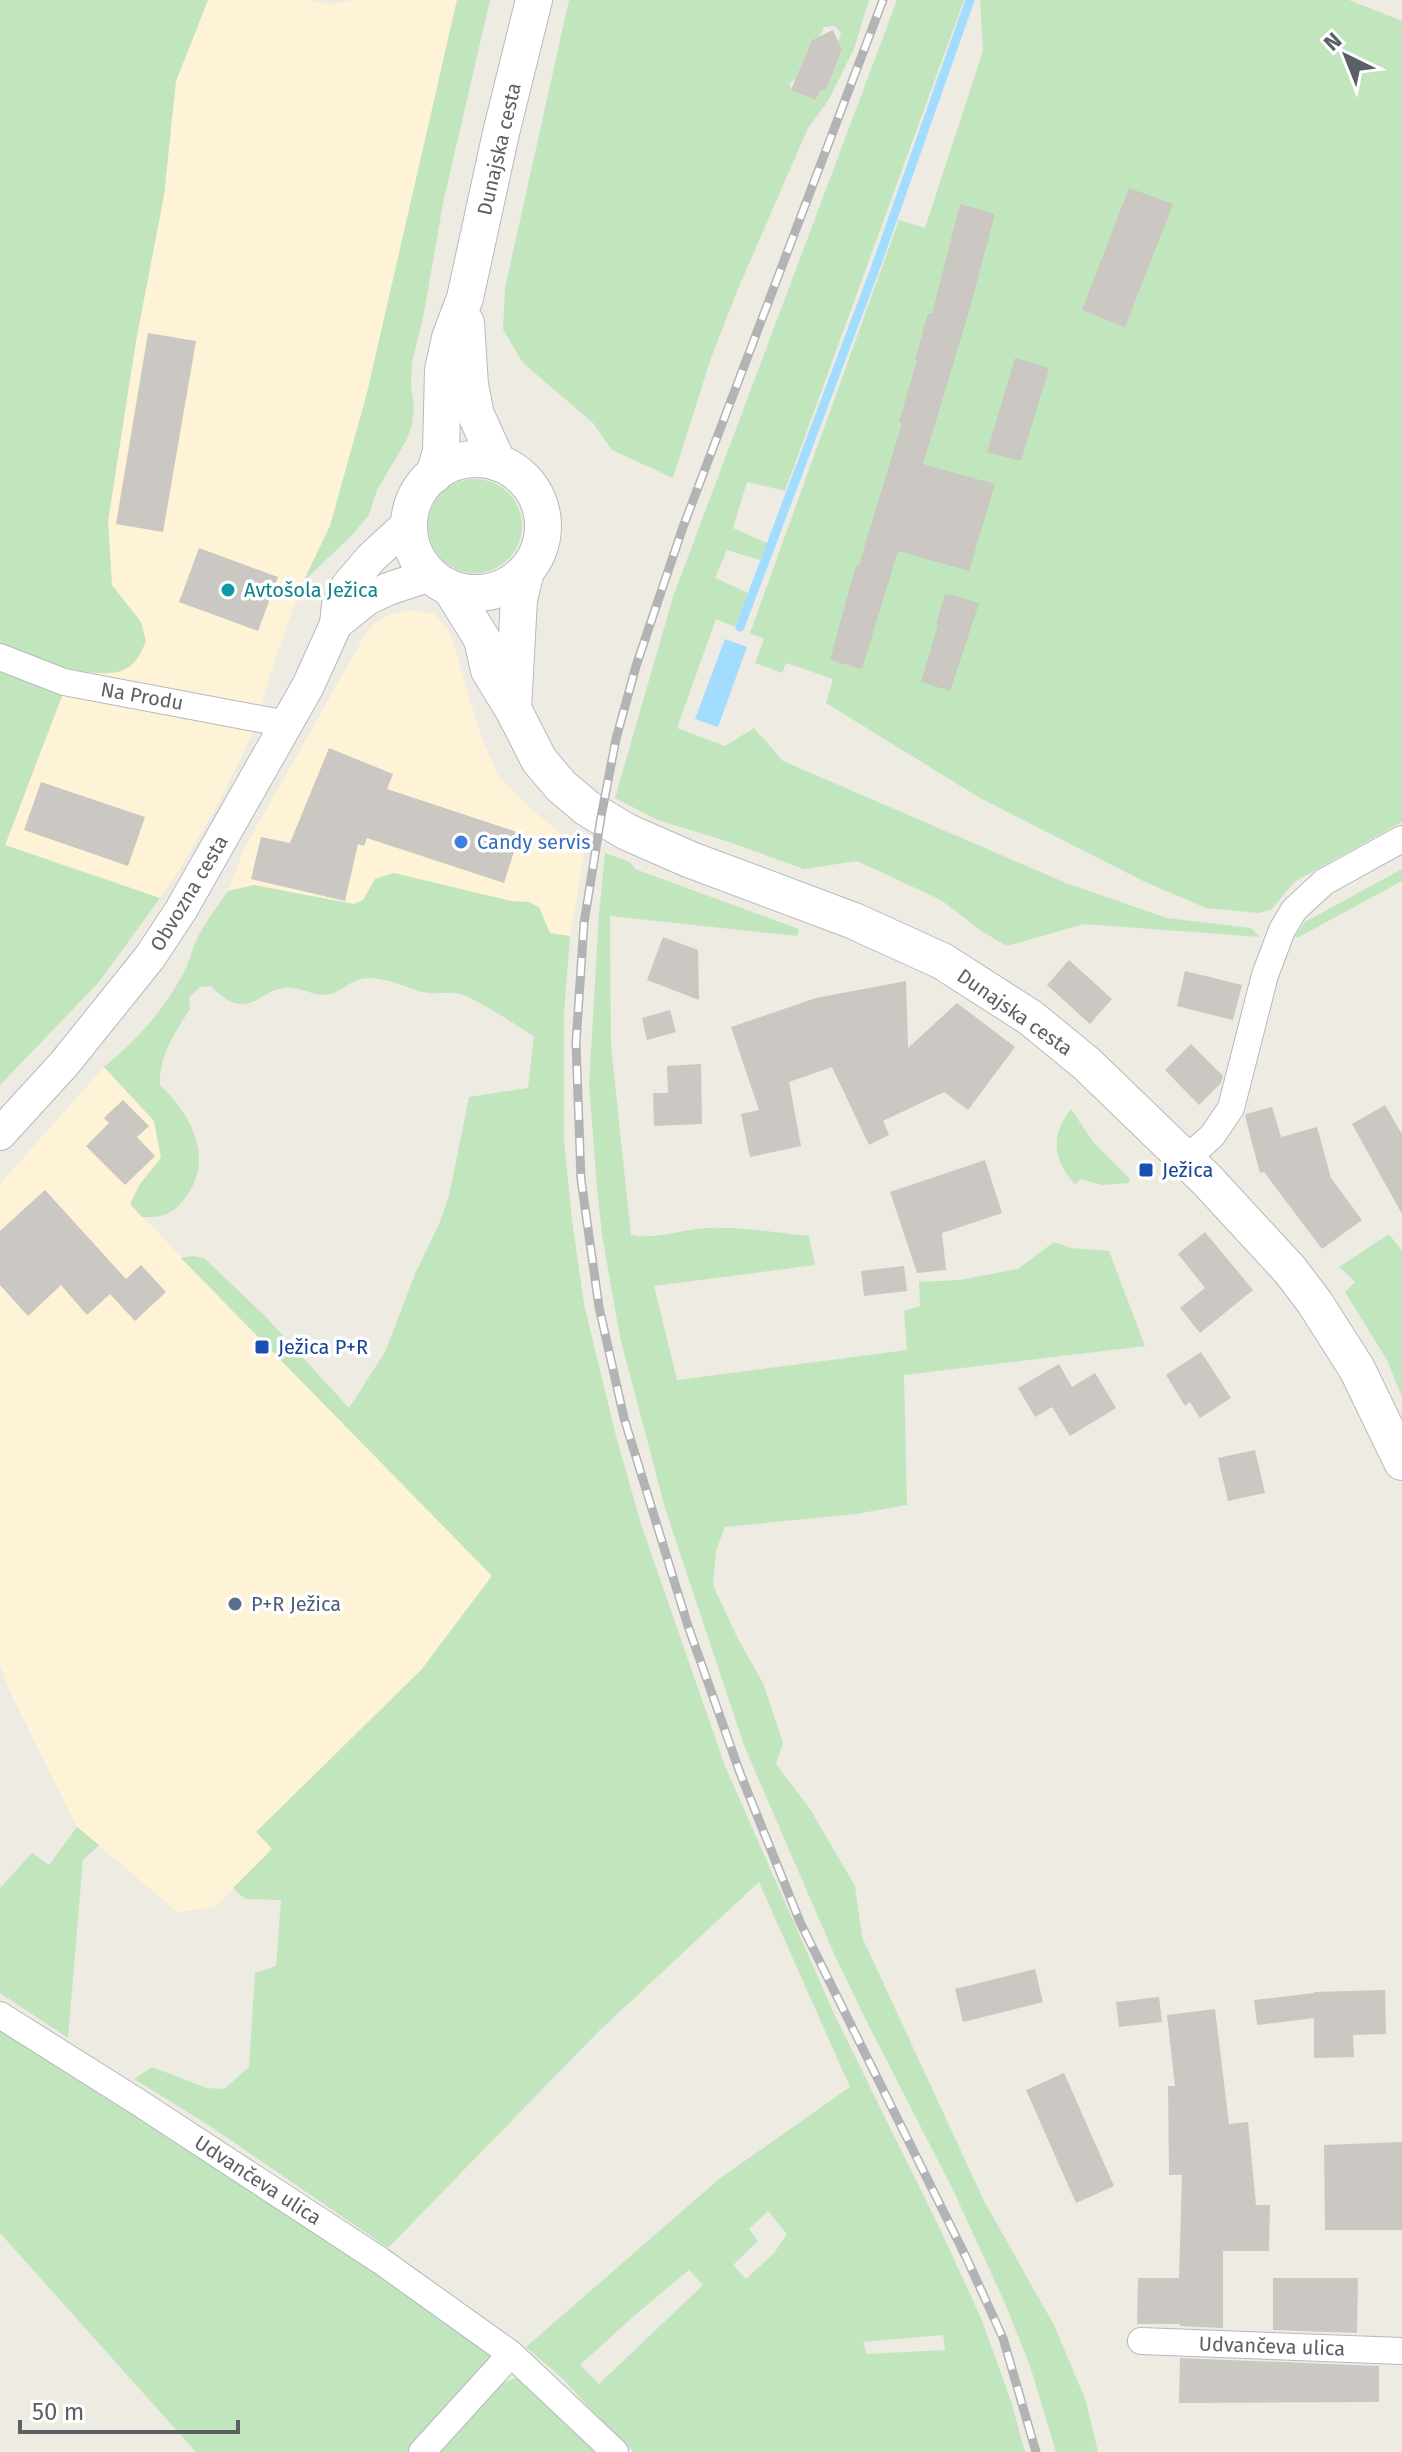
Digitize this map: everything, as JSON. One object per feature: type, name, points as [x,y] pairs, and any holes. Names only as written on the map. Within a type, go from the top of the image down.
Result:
[{"type":"main road","name":"Dunajska cesta","points":[[534,0],[465,298],[450,338],[443,370],[441,451],[434,475],[415,500],[410,522],[412,545],[423,566],[441,582],[482,639],[489,670],[548,772],[587,808],[627,832],[691,860],[854,921],[942,961],[1056,1037],[1186,1159],[1263,1238],[1315,1303],[1357,1369],[1402,1462]]},
{"type":"main road","name":"Dunajska cesta","points":[[465,298],[470,385],[476,415],[498,463],[515,472],[528,485],[541,510],[542,538],[537,556],[526,571],[519,599],[513,709]]},
{"type":"main road","points":[[434,475],[460,462],[479,460],[498,463]]},
{"type":"main road","points":[[441,582],[471,593],[492,592],[510,584],[526,571]]},
{"type":"street","name":"Obvozna cesta","points":[[0,1134],[64,1064],[150,957],[181,910],[287,724],[320,661],[336,624],[338,605],[348,585],[371,558],[410,522]]},
{"type":"street","name":"Obvozna cesta","points":[[336,624],[367,599],[388,589],[441,582]]},
{"type":"street","name":"Na Produ","points":[[0,657],[64,682],[287,724]]},
{"type":"street","points":[[1186,1159],[1204,1145],[1231,1108],[1265,975],[1282,930],[1294,910],[1324,882],[1402,839]]},
{"type":"street","name":"Udvančeva ulica","points":[[0,2015],[381,2261],[511,2354],[615,2452]]},
{"type":"street","name":"Udvančeva ulica","points":[[1141,2341],[1402,2351]]},
{"type":"street","points":[[422,2452],[511,2354]]},
{"type":"shaded area","points":[[208,0],[308,0],[332,5],[352,0],[457,0],[367,393],[330,526],[303,582],[252,735],[219,802],[160,898],[5,846],[64,691],[55,664],[81,672],[112,585],[108,521],[136,341],[164,195],[176,81]]},
{"type":"shaded area","points":[[410,610],[434,614],[450,633],[480,733],[497,774],[563,836],[586,844],[570,936],[550,933],[539,907],[529,902],[511,901],[440,932],[228,891],[244,849],[365,635],[388,615]]},
{"type":"shaded area","name":"P+R Ježica","points":[[104,1067],[154,1121],[161,1158],[140,1184],[131,1204],[492,1575],[421,1670],[257,1832],[272,1849],[215,1907],[177,1912],[77,1827],[8,1688],[0,1664],[0,1184]]},
{"type":"green space","points":[[0,0],[208,0],[176,81],[164,195],[136,341],[108,521],[112,585],[141,622],[146,641],[131,665],[111,673],[62,667],[0,647]]},
{"type":"green space","points":[[457,0],[490,0],[443,203],[412,363],[412,425],[377,490],[369,515],[303,582],[330,526],[367,393]]},
{"type":"green space","points":[[569,0],[869,0],[854,49],[828,101],[808,128],[738,289],[711,358],[673,478],[612,450],[593,423],[523,363],[503,329],[505,288]],"holes":[[[835,26],[841,33],[838,42],[842,51],[827,88],[819,92],[816,100],[792,90],[789,83],[796,79],[812,40],[820,36],[824,27]]]},
{"type":"green space","points":[[897,0],[964,0],[785,491],[747,482],[733,528],[767,543],[760,560],[727,550],[715,578],[748,593],[735,627],[716,619],[677,728],[725,746],[754,728],[783,761],[1066,883],[1167,918],[1251,928],[1260,937],[1084,924],[1007,946],[941,900],[857,861],[804,869],[658,820],[615,798],[673,597]]},
{"type":"green space","points":[[980,0],[1349,0],[1402,21],[1402,822],[1294,882],[1272,909],[1259,913],[1206,908],[1143,881],[980,798],[826,703],[833,679],[786,663],[782,673],[755,663],[764,639],[750,633],[899,220],[925,228],[983,51]]},
{"type":"green space","points":[[466,479],[484,479],[509,492],[519,508],[522,526],[519,544],[509,560],[484,573],[466,573],[441,560],[428,535],[428,517],[441,492]]},
{"type":"green space","points":[[0,669],[64,691],[5,845],[160,898],[99,982],[0,1085]]},
{"type":"green space","points":[[605,853],[630,862],[635,869],[799,929],[797,936],[610,916],[611,1046],[631,1235],[650,1236],[720,1228],[809,1236],[815,1265],[654,1286],[677,1380],[907,1350],[904,1311],[920,1306],[919,1282],[959,1280],[1018,1269],[1054,1242],[1071,1248],[1109,1251],[1145,1346],[904,1375],[907,1505],[856,1514],[725,1527],[716,1551],[713,1585],[763,1683],[783,1743],[776,1764],[810,1809],[855,1886],[862,1937],[984,2201],[1054,2325],[1086,2401],[1098,2452],[1056,2452],[1030,2366],[1004,2301],[953,2190],[835,1956],[745,1748],[665,1508],[620,1337],[597,1188],[589,1085]]},
{"type":"green space","points":[[1402,869],[1402,881],[1297,938],[1295,936],[1305,922]]},
{"type":"green space","points":[[394,873],[511,901],[529,902],[539,907],[550,933],[570,936],[564,1013],[564,1140],[572,1220],[584,1304],[641,1524],[725,1766],[837,2020],[981,2318],[1011,2401],[1025,2452],[634,2452],[611,2432],[563,2379],[526,2347],[719,2179],[850,2087],[759,1882],[600,2030],[388,2248],[210,2126],[134,2079],[152,2067],[207,2088],[224,2089],[249,2067],[255,1973],[276,1966],[281,1900],[245,1899],[233,1888],[272,1849],[256,1832],[421,1670],[492,1576],[181,1258],[204,1258],[265,1316],[349,1408],[385,1352],[415,1274],[439,1224],[449,1196],[469,1097],[528,1088],[534,1036],[466,996],[422,992],[376,978],[358,980],[325,995],[282,988],[246,1004],[225,998],[211,986],[200,987],[189,998],[190,1009],[165,1054],[160,1074],[160,1085],[181,1108],[195,1136],[199,1165],[195,1180],[179,1206],[169,1213],[150,1217],[142,1217],[130,1204],[140,1184],[161,1158],[154,1121],[104,1067],[138,1035],[168,999],[186,969],[202,929],[228,891],[254,885],[354,904],[363,900],[375,879]],"holes":[[[768,2211],[787,2234],[774,2253],[746,2279],[733,2265],[758,2241],[749,2229]],[[689,2270],[703,2285],[599,2384],[580,2365]],[[943,2335],[945,2350],[867,2354],[863,2342]]]},
{"type":"green space","points":[[1071,1109],[1094,1143],[1130,1179],[1128,1183],[1102,1185],[1081,1179],[1075,1184],[1068,1175],[1059,1157],[1057,1138]]},
{"type":"green space","points":[[1389,1234],[1402,1251],[1402,1397],[1387,1360],[1345,1292],[1355,1282],[1339,1267]]},
{"type":"green space","points":[[77,1827],[99,1845],[83,1860],[68,2038],[0,1993],[0,1888],[32,1853],[49,1865]]},
{"type":"green space","points":[[0,2024],[366,2264],[490,2355],[485,2368],[411,2452],[196,2452],[0,2233]]},
{"type":"green space","points":[[515,2378],[529,2383],[600,2452],[437,2452],[503,2383]]},
{"type":"water","points":[[725,639],[747,647],[718,727],[695,719]]},
{"type":"building","points":[[833,30],[842,50],[827,88],[819,92],[816,100],[791,90],[812,40]]},
{"type":"building","points":[[1129,188],[1173,204],[1125,327],[1082,310]]},
{"type":"building","points":[[960,204],[995,214],[923,464],[995,484],[969,571],[898,551],[862,669],[830,660],[856,565],[859,565],[902,423],[899,422],[915,360],[928,313],[932,314]]},
{"type":"building","points":[[148,333],[196,341],[163,532],[116,524]]},
{"type":"building","points":[[1015,358],[1049,368],[1021,461],[987,452]]},
{"type":"building","name":"Avtošola Ježica","points":[[199,548],[278,577],[258,631],[179,602]]},
{"type":"building","points":[[945,593],[979,603],[950,691],[921,682]]},
{"type":"building","points":[[329,748],[393,774],[387,789],[520,833],[504,883],[367,838],[364,846],[358,844],[345,901],[251,879],[261,837],[290,843]]},
{"type":"building","points":[[41,782],[145,817],[128,866],[24,830]]},
{"type":"building","points":[[663,937],[698,950],[699,1000],[647,980]]},
{"type":"building","points":[[1069,960],[1112,999],[1090,1024],[1047,985]]},
{"type":"building","points":[[1185,971],[1242,985],[1233,1020],[1177,1006]]},
{"type":"building","points":[[906,981],[908,1048],[957,1003],[1015,1047],[968,1110],[944,1092],[883,1121],[889,1135],[869,1145],[832,1067],[789,1082],[801,1146],[750,1157],[741,1114],[759,1110],[731,1027],[816,998]]},
{"type":"building","points":[[670,1010],[676,1032],[647,1040],[642,1018]]},
{"type":"building","points":[[1191,1044],[1223,1076],[1221,1083],[1199,1105],[1165,1070]]},
{"type":"building","points":[[701,1064],[702,1124],[654,1126],[653,1093],[668,1093],[667,1066]]},
{"type":"building","points":[[123,1100],[149,1126],[137,1137],[155,1156],[125,1185],[86,1146],[109,1123],[104,1118]]},
{"type":"building","points":[[1385,1105],[1402,1134],[1402,1214],[1352,1124]]},
{"type":"building","points":[[1272,1107],[1281,1137],[1317,1127],[1331,1178],[1362,1220],[1322,1249],[1264,1172],[1260,1173],[1245,1116]]},
{"type":"building","points":[[985,1160],[1002,1213],[942,1233],[946,1270],[917,1273],[890,1192]]},
{"type":"building","points":[[45,1190],[126,1279],[141,1265],[166,1292],[135,1321],[110,1294],[87,1315],[61,1285],[28,1316],[0,1285],[0,1231]]},
{"type":"building","points":[[1205,1232],[1253,1290],[1200,1333],[1180,1308],[1205,1288],[1178,1254]]},
{"type":"building","points":[[904,1266],[907,1291],[864,1296],[861,1271]]},
{"type":"building","points":[[1201,1352],[1231,1398],[1200,1418],[1190,1402],[1185,1406],[1166,1375]]},
{"type":"building","points":[[1059,1364],[1072,1387],[1095,1373],[1116,1408],[1070,1436],[1052,1407],[1035,1417],[1018,1388]]},
{"type":"building","points":[[1255,1450],[1265,1493],[1228,1501],[1218,1458]]},
{"type":"building","points":[[1035,1969],[1043,2002],[963,2022],[955,1989]]},
{"type":"building","points":[[1385,1990],[1386,2034],[1353,2035],[1354,2057],[1314,2058],[1314,2018],[1257,2025],[1254,2000],[1314,1992]]},
{"type":"building","points":[[1159,1997],[1162,2022],[1119,2027],[1116,2002]]},
{"type":"building","points":[[1215,2009],[1229,2124],[1248,2122],[1256,2205],[1270,2205],[1269,2251],[1223,2251],[1223,2328],[1137,2324],[1138,2278],[1179,2278],[1182,2175],[1169,2175],[1168,2086],[1175,2086],[1167,2015]]},
{"type":"building","points":[[1064,2073],[1114,2186],[1076,2203],[1026,2090]]},
{"type":"building","points":[[1402,2142],[1402,2230],[1325,2230],[1324,2145]]},
{"type":"building","points":[[1273,2278],[1358,2278],[1357,2333],[1273,2330]]},
{"type":"building","points":[[1180,2358],[1379,2366],[1379,2402],[1179,2403]]},
{"type":"waterway","points":[[740,627],[875,269],[970,0]]},
{"type":"railway","points":[[883,0],[683,527],[636,666],[616,739],[584,923],[576,1043],[581,1179],[599,1307],[624,1418],[688,1626],[740,1773],[800,1922],[1003,2338],[1036,2452]]},
{"type":"place","name":"Avtošola Ježica","points":[[228,590]]},
{"type":"place","name":"Candy servis","points":[[461,842]]},
{"type":"place","name":"Ježica","points":[[1146,1170]]},
{"type":"place","name":"Ježica P+R","points":[[262,1347]]},
{"type":"place","name":"P+R Ježica","points":[[235,1604]]}]
